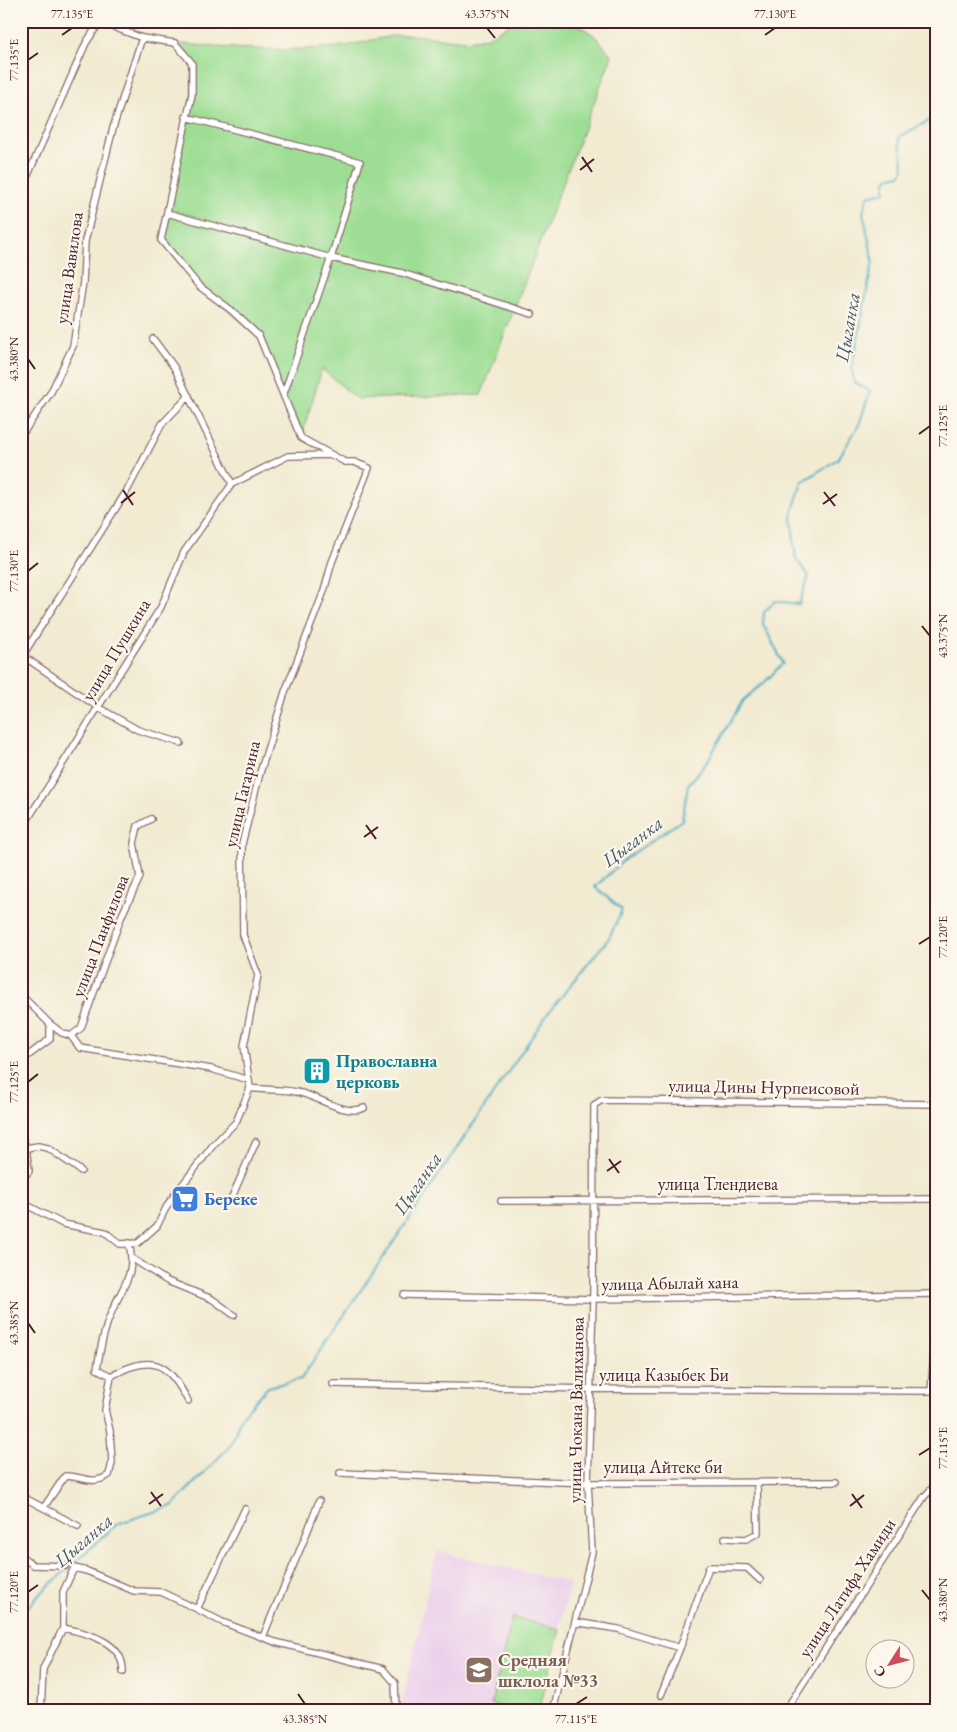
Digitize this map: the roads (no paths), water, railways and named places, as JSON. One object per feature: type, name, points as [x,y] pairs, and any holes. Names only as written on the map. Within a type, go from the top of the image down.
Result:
[{"type":"street","points":[[21,191],[86,42],[99,22],[142,38],[176,44],[192,62],[192,94],[161,240],[199,286],[231,310],[259,336],[301,438],[333,456]]},
{"type":"street","name":"улица Вавилова","points":[[21,436],[51,392],[73,346],[83,282],[85,241],[113,128],[142,38]]},
{"type":"street","points":[[186,117],[360,162],[331,258],[284,393]]},
{"type":"street","points":[[166,213],[331,258],[402,273],[532,314]]},
{"type":"street","points":[[153,339],[174,366],[232,484]]},
{"type":"street","points":[[181,744],[138,730],[99,708],[22,657],[123,497],[162,424],[189,396]]},
{"type":"street","name":"улица Пушкина","points":[[21,830],[161,607],[184,552],[232,484],[288,456],[333,456]]},
{"type":"street","name":"улица Гагарина","points":[[130,1243],[138,1243],[157,1226],[168,1204],[183,1184],[214,1144],[236,1122],[250,1088],[244,1046],[258,975],[243,935],[242,844],[260,773],[285,692],[324,591],[332,562],[370,468],[354,462],[344,462],[333,456]]},
{"type":"street","name":"улица Панфилова","points":[[71,1036],[81,1028],[122,916],[140,877],[134,843],[138,826],[152,819]]},
{"type":"street","points":[[21,995],[50,1024],[62,1033],[71,1036],[80,1048],[211,1069],[249,1080]]},
{"type":"street","points":[[50,1024],[50,1039]]},
{"type":"street","points":[[21,1061],[50,1039],[62,1033]]},
{"type":"street","points":[[250,1088],[299,1092],[346,1110],[357,1111],[364,1108]]},
{"type":"street","name":"улица Дины Нурпеисовой","points":[[594,1105],[602,1100],[936,1104]]},
{"type":"street","name":"улица Чокана Валиханова","points":[[553,1711],[592,1552],[588,1483],[589,1389],[593,1298],[594,1105]]},
{"type":"street","points":[[21,1134],[26,1148],[28,1172],[21,1180]]},
{"type":"street","points":[[232,1196],[256,1142]]},
{"type":"street","points":[[26,1148],[38,1146],[48,1148],[81,1170]]},
{"type":"street","name":"улица Тлендиева","points":[[501,1201],[936,1199]]},
{"type":"street","points":[[21,1202],[63,1224],[105,1232],[120,1244],[130,1243],[133,1259],[130,1277],[110,1315],[100,1344],[97,1369],[111,1376]]},
{"type":"street","points":[[133,1259],[167,1281],[212,1299],[234,1315]]},
{"type":"street","name":"улица Абылай хана","points":[[404,1295],[593,1298],[936,1294]]},
{"type":"street","points":[[934,1390],[936,1325]]},
{"type":"street","points":[[111,1376],[126,1368],[147,1364],[164,1366],[178,1381],[188,1401]]},
{"type":"street","points":[[44,1507],[65,1476],[78,1476],[89,1482],[102,1480],[109,1475],[112,1463],[111,1439],[105,1410],[111,1376]]},
{"type":"street","name":"улица Казыбек Би","points":[[332,1384],[589,1389],[934,1390]]},
{"type":"street","name":"улица Айтеке би","points":[[340,1473],[588,1483],[836,1482]]},
{"type":"street","points":[[725,1538],[746,1539],[758,1533],[757,1482]]},
{"type":"street","name":"улица Латифа Хамиди","points":[[785,1711],[924,1497],[936,1484]]},
{"type":"street","points":[[21,1496],[78,1526]]},
{"type":"street","points":[[263,1637],[282,1587],[306,1537],[319,1500]]},
{"type":"street","points":[[197,1609],[245,1509]]},
{"type":"street","points":[[21,1556],[33,1566],[65,1566]]},
{"type":"street","points":[[661,1696],[709,1567],[747,1568],[760,1580]]},
{"type":"street","points":[[41,1711],[43,1669],[63,1628],[63,1592],[74,1568],[87,1571],[134,1591],[161,1592],[222,1622],[263,1637],[383,1669],[395,1683],[396,1711]]},
{"type":"street","points":[[575,1622],[618,1629],[680,1648]]},
{"type":"street","points":[[63,1628],[76,1630],[110,1645],[119,1653],[123,1663],[123,1672]]},
{"type":"waterway","name":"Цыганка","points":[[21,1615],[40,1594],[117,1524],[172,1506],[231,1445],[241,1417],[268,1387],[301,1379],[548,1013],[609,938],[622,910],[595,887],[625,859],[682,820],[688,785],[707,762],[743,700],[765,682],[783,663],[763,624],[764,612],[775,601],[799,604],[809,576],[796,559],[794,545],[792,514],[802,482],[838,459],[859,425],[870,391],[854,382],[852,367],[873,261],[863,212],[868,196],[885,192],[885,184],[888,178],[900,175],[904,169],[899,137],[936,117]]},
{"type":"place","name":"Православна церковь","points":[[317,1071]]},
{"type":"place","name":"Береке","points":[[185,1199]]},
{"type":"place","name":"Средняя шклола №33","points":[[479,1670]]}]
